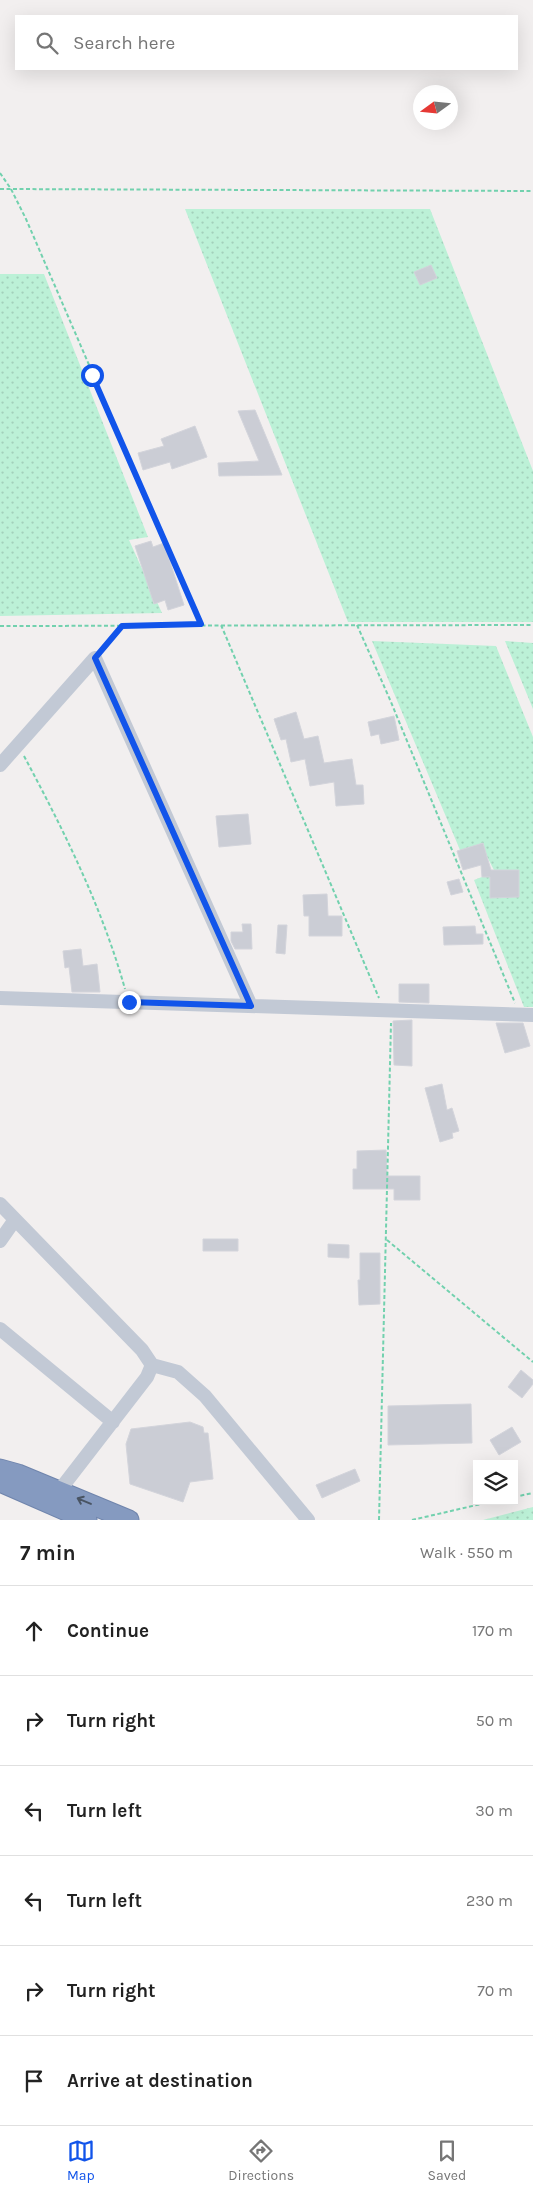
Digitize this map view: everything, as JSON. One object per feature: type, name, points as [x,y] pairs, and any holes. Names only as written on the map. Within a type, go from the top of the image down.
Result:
[{"type":"highway","points":[[0,1469],[18,1474],[128,1520]]},
{"type":"highway","points":[[0,1482],[82,1519]]},
{"type":"street","points":[[0,765],[95,658],[251,1006]]},
{"type":"street","points":[[0,998],[527,1014]]},
{"type":"street","points":[[0,1204],[14,1221],[142,1350],[152,1365],[178,1372],[205,1396],[308,1520]]},
{"type":"street","points":[[0,1241],[14,1221]]},
{"type":"street","points":[[0,1329],[113,1422]]},
{"type":"street","points":[[59,1491],[147,1377],[152,1365]]},
{"type":"path","points":[[0,173],[11,189],[26,219],[201,624]]},
{"type":"path","points":[[0,189],[533,191]]},
{"type":"path","points":[[0,626],[201,624],[533,625]]},
{"type":"path","points":[[221,625],[366,966],[387,1011],[387,1240],[379,1520]]},
{"type":"path","points":[[357,625],[527,1014]]},
{"type":"path","points":[[95,658],[122,626]]},
{"type":"path","points":[[18,745],[51,806],[88,884],[114,950],[129,1002]]},
{"type":"path","points":[[387,1240],[533,1362]]},
{"type":"path","points":[[518,1496],[533,1492]]},
{"type":"path","points":[[412,1520],[477,1505]]},
{"type":"green space","points":[[185,209],[430,209],[533,471],[533,622],[348,622]]},
{"type":"green space","points":[[0,274],[44,274],[148,537],[129,540],[162,613],[0,616]]},
{"type":"green space","points":[[372,641],[496,646],[533,737],[533,1007],[524,1007],[474,880],[495,872],[482,847],[460,850]]},
{"type":"green space","points":[[505,641],[533,643],[533,709]]},
{"type":"green space","points":[[533,1507],[533,1520],[483,1520]]},
{"type":"building","points":[[431,265],[437,278],[420,285],[414,272]]},
{"type":"building","points":[[255,410],[282,475],[219,476],[218,463],[259,461],[238,411]]},
{"type":"building","points":[[195,426],[207,457],[172,469],[170,462],[143,470],[138,453],[164,446],[161,439]]},
{"type":"building","points":[[151,541],[153,547],[164,543],[184,605],[168,610],[165,600],[154,604],[135,546]]},
{"type":"building","points":[[296,712],[304,739],[318,736],[324,763],[352,759],[356,785],[363,785],[364,804],[336,806],[334,782],[310,786],[305,759],[291,762],[286,739],[281,740],[274,719]]},
{"type":"building","points":[[394,716],[399,740],[381,744],[379,734],[371,736],[368,722]]},
{"type":"building","points":[[248,814],[251,844],[219,847],[216,816]]},
{"type":"building","points":[[483,843],[491,870],[519,870],[519,897],[490,898],[490,877],[482,877],[481,865],[463,870],[457,851]]},
{"type":"building","points":[[459,879],[463,892],[451,895],[447,882]]},
{"type":"building","points":[[327,894],[328,916],[342,916],[342,936],[309,936],[309,916],[304,916],[303,895]]},
{"type":"building","points":[[242,924],[251,924],[252,949],[235,949],[231,941],[231,932],[243,932]]},
{"type":"building","points":[[278,925],[287,925],[285,954],[276,953]]},
{"type":"building","points":[[475,926],[476,934],[483,934],[483,944],[444,945],[443,927]]},
{"type":"building","points":[[81,949],[83,966],[97,964],[100,992],[72,992],[69,967],[65,968],[63,951]]},
{"type":"building","points":[[399,984],[429,984],[429,1003],[399,1002]]},
{"type":"building","points":[[412,1020],[412,1066],[394,1065],[393,1021]]},
{"type":"building","points":[[496,1023],[523,1023],[530,1046],[505,1053]]},
{"type":"building","points":[[442,1084],[447,1110],[452,1108],[459,1131],[452,1133],[453,1138],[440,1142],[425,1088]]},
{"type":"building","points":[[386,1150],[387,1176],[420,1176],[420,1200],[394,1200],[394,1189],[353,1189],[353,1169],[357,1169],[357,1151]]},
{"type":"building","points":[[203,1239],[238,1239],[238,1251],[203,1251]]},
{"type":"building","points":[[328,1244],[349,1245],[349,1258],[328,1257]]},
{"type":"building","points":[[360,1253],[380,1253],[380,1304],[359,1305]]},
{"type":"building","points":[[521,1370],[533,1380],[533,1384],[522,1398],[508,1387]]},
{"type":"building","points":[[471,1404],[472,1443],[388,1445],[388,1406]]},
{"type":"building","points":[[190,1422],[203,1427],[204,1433],[208,1433],[213,1479],[190,1482],[183,1502],[130,1484],[126,1444],[131,1429]]},
{"type":"building","points":[[512,1427],[521,1442],[499,1455],[490,1440]]},
{"type":"building","points":[[355,1469],[360,1481],[322,1498],[316,1485]]},
{"type":"route","points":[[92,375],[201,624],[122,626],[104,650],[95,658],[251,1006],[129,1002]]}]
